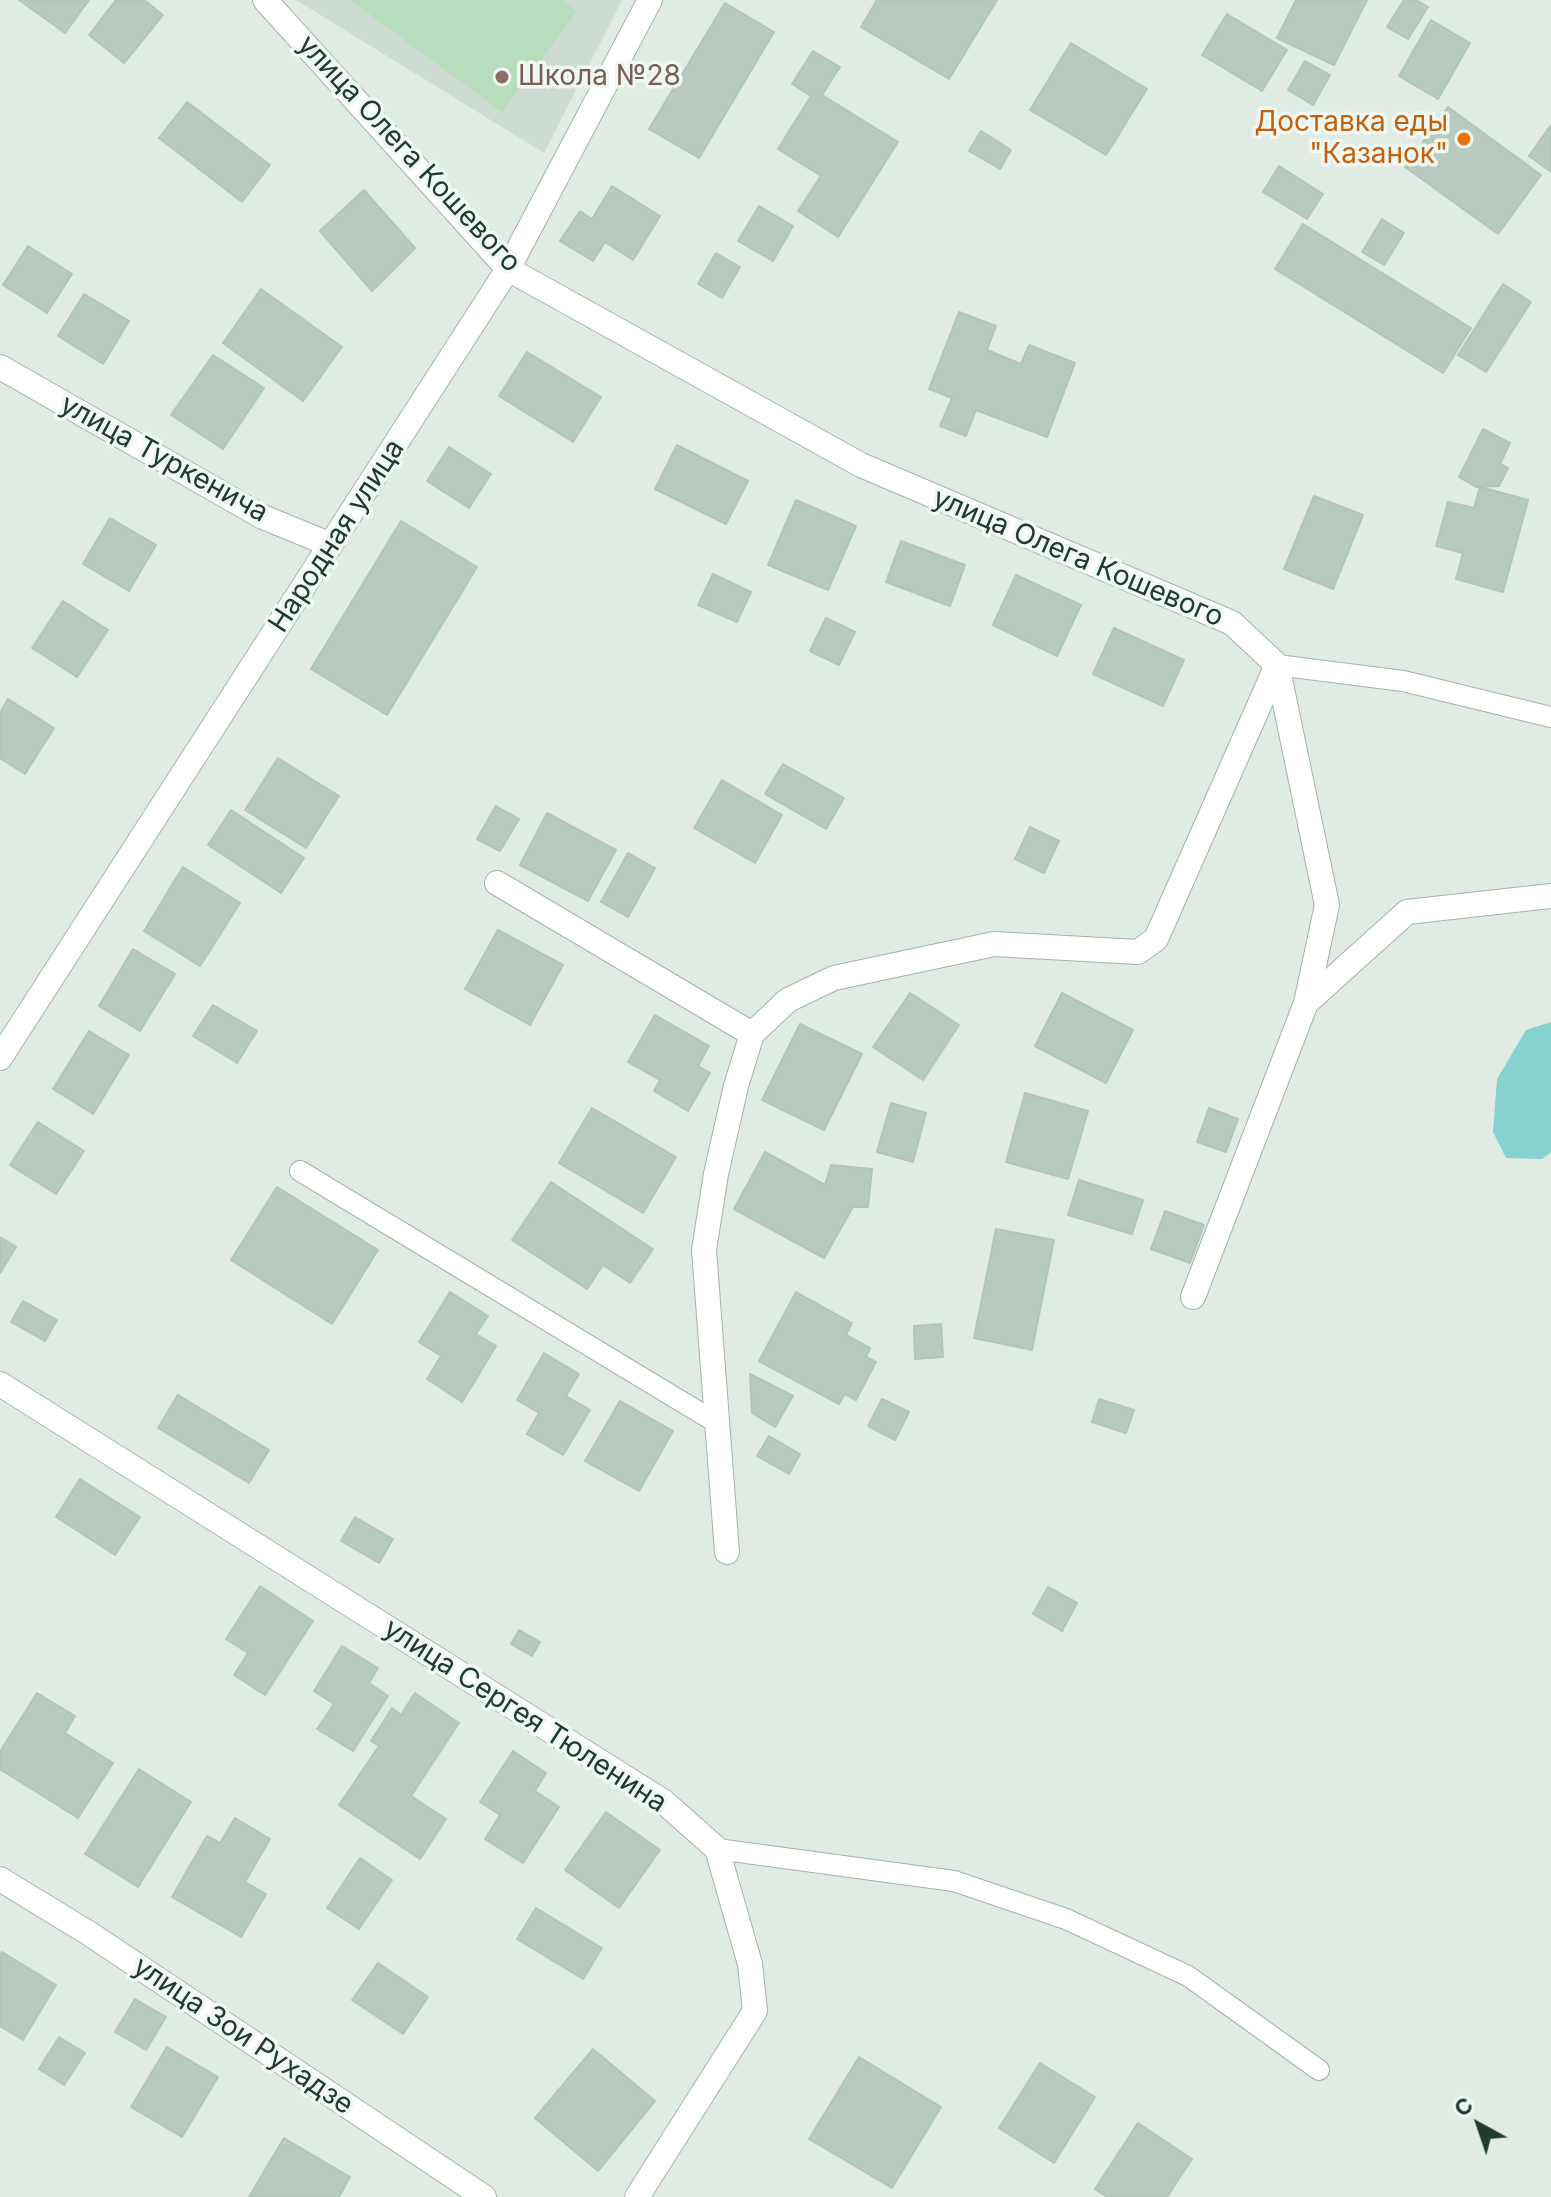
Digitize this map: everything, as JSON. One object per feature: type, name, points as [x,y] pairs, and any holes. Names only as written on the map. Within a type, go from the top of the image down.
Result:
[{"type":"street","name":"улица Олега Кошевого","points":[[265,0],[508,269],[861,465],[1232,623],[1277,665]]},
{"type":"street","name":"Народная улица","points":[[0,1058],[508,269],[650,0]]},
{"type":"street","name":"улица Туркенича","points":[[0,367],[263,517],[331,545]]},
{"type":"street","points":[[1193,1297],[1306,1003],[1327,905],[1277,665]]},
{"type":"street","points":[[727,1552],[704,1250],[716,1174],[736,1086],[752,1034],[788,1000],[834,978],[979,947],[994,944],[1138,952],[1156,939],[1277,665]]},
{"type":"street","points":[[497,883],[752,1034]]},
{"type":"street","points":[[1306,1003],[1407,912],[1551,896]]},
{"type":"street","name":"улица Сергея Тюленина","points":[[0,1384],[664,1802],[717,1849]]},
{"type":"street","points":[[637,2197],[755,2011],[750,1964],[717,1849]]},
{"type":"street","name":"улица Зои Рухадзе","points":[[0,1879],[90,1934],[484,2197]]},
{"type":"lane","points":[[1277,665],[1403,681],[1551,717]]},
{"type":"lane","points":[[300,1171],[717,1423]]},
{"type":"lane","points":[[717,1849],[954,1881],[1066,1919],[1188,1976],[1319,2070]]},
{"type":"shaded area","name":"Школа №28","points":[[296,0],[622,0],[544,153]]},
{"type":"green space","points":[[350,0],[562,0],[577,11],[502,112]]},
{"type":"water","points":[[1551,1022],[1551,1152],[1542,1159],[1506,1158],[1493,1132],[1497,1079],[1526,1030]]},
{"type":"building","points":[[19,0],[89,0],[65,33]]},
{"type":"building","points":[[116,0],[144,0],[163,15],[124,63],[89,35]]},
{"type":"building","points":[[877,0],[997,0],[949,79],[861,27]]},
{"type":"building","points":[[1296,0],[1367,0],[1334,65],[1277,38]]},
{"type":"building","points":[[1404,0],[1416,0],[1428,7],[1408,39],[1387,27]]},
{"type":"building","points":[[725,3],[774,32],[699,158],[649,129]]},
{"type":"building","points":[[1227,14],[1287,50],[1262,91],[1202,55]]},
{"type":"building","points":[[1431,20],[1470,43],[1438,99],[1399,76]]},
{"type":"building","points":[[1071,43],[1147,89],[1106,155],[1030,110]]},
{"type":"building","points":[[813,51],[840,67],[822,95],[898,142],[838,237],[798,211],[821,176],[778,149],[811,96],[792,84]]},
{"type":"building","points":[[1305,61],[1330,75],[1313,105],[1288,90]]},
{"type":"building","points":[[187,102],[270,165],[242,202],[159,138]]},
{"type":"building","points":[[1448,107],[1541,175],[1498,234],[1405,167]]},
{"type":"building","points":[[1551,125],[1551,172],[1529,156]]},
{"type":"building","points":[[981,131],[1011,150],[1000,169],[969,151]]},
{"type":"building","points":[[1279,166],[1323,194],[1307,219],[1263,192]]},
{"type":"building","points":[[612,186],[660,216],[633,260],[605,242],[593,261],[560,241],[580,211],[592,219]]},
{"type":"building","points":[[364,190],[415,248],[372,291],[320,231]]},
{"type":"building","points":[[759,206],[793,226],[773,261],[738,241]]},
{"type":"building","points":[[1382,219],[1404,233],[1384,265],[1362,252]]},
{"type":"building","points":[[1303,224],[1471,328],[1443,373],[1275,269]]},
{"type":"building","points":[[28,246],[72,274],[47,313],[3,285]]},
{"type":"building","points":[[716,253],[740,267],[722,298],[698,284]]},
{"type":"building","points":[[1503,284],[1531,302],[1486,372],[1458,355]]},
{"type":"building","points":[[261,289],[342,347],[303,401],[223,343]]},
{"type":"building","points":[[84,294],[129,321],[103,364],[58,336]]},
{"type":"building","points":[[959,312],[996,326],[987,350],[1021,364],[1029,345],[1075,363],[1047,437],[976,410],[966,436],[940,426],[952,398],[929,389]]},
{"type":"building","points":[[527,352],[601,397],[573,442],[499,396]]},
{"type":"building","points":[[213,355],[264,388],[223,449],[171,415]]},
{"type":"building","points":[[1483,429],[1510,443],[1500,464],[1508,468],[1499,486],[1476,487],[1459,477]]},
{"type":"building","points":[[677,445],[748,481],[726,524],[655,489]]},
{"type":"building","points":[[449,447],[491,474],[469,508],[427,481]]},
{"type":"building","points":[[1480,487],[1528,500],[1503,592],[1456,579],[1463,553],[1436,546],[1448,502],[1474,508]]},
{"type":"building","points":[[1314,496],[1363,515],[1333,589],[1284,569]]},
{"type":"building","points":[[796,500],[856,526],[828,590],[768,565]]},
{"type":"building","points":[[110,518],[156,545],[129,591],[83,564]]},
{"type":"building","points":[[401,521],[477,567],[387,715],[311,669]]},
{"type":"building","points":[[901,541],[965,565],[950,606],[886,582]]},
{"type":"building","points":[[713,574],[751,592],[737,622],[698,605]]},
{"type":"building","points":[[1016,575],[1081,605],[1057,656],[993,625]]},
{"type":"building","points":[[63,601],[108,630],[77,677],[32,648]]},
{"type":"building","points":[[826,618],[855,632],[839,665],[810,651]]},
{"type":"building","points":[[1114,628],[1184,660],[1163,706],[1093,674]]},
{"type":"building","points":[[8,699],[54,728],[25,774],[0,758],[0,713]]},
{"type":"building","points":[[278,758],[339,796],[306,848],[245,810]]},
{"type":"building","points":[[783,764],[844,798],[826,829],[765,794]]},
{"type":"building","points":[[722,780],[782,815],[755,863],[694,828]]},
{"type":"building","points":[[496,806],[519,819],[500,851],[477,839]]},
{"type":"building","points":[[231,810],[304,858],[281,893],[208,845]]},
{"type":"building","points":[[547,813],[616,850],[588,901],[520,865]]},
{"type":"building","points":[[1030,827],[1059,841],[1044,873],[1015,859]]},
{"type":"building","points":[[628,853],[655,868],[628,917],[601,902]]},
{"type":"building","points":[[183,867],[240,903],[200,966],[144,931]]},
{"type":"building","points":[[498,930],[563,965],[530,1025],[465,989]]},
{"type":"building","points":[[133,949],[175,974],[140,1031],[99,1006]]},
{"type":"building","points":[[910,993],[959,1025],[923,1080],[873,1047]]},
{"type":"building","points":[[1062,993],[1133,1030],[1106,1083],[1035,1046]]},
{"type":"building","points":[[213,1005],[257,1031],[237,1063],[193,1036]]},
{"type":"building","points":[[655,1015],[709,1046],[698,1066],[710,1073],[688,1111],[654,1091],[660,1080],[628,1062]]},
{"type":"building","points":[[800,1024],[862,1054],[824,1130],[762,1100]]},
{"type":"building","points":[[89,1031],[129,1055],[93,1114],[53,1089]]},
{"type":"building","points":[[1025,1093],[1088,1111],[1068,1179],[1006,1162]]},
{"type":"building","points":[[891,1103],[926,1113],[913,1162],[877,1152]]},
{"type":"building","points":[[592,1108],[676,1157],[643,1213],[559,1163]]},
{"type":"building","points":[[1209,1108],[1238,1119],[1226,1152],[1197,1142]]},
{"type":"building","points":[[38,1122],[84,1151],[56,1194],[10,1165]]},
{"type":"building","points":[[765,1152],[825,1185],[831,1165],[872,1169],[868,1207],[853,1207],[824,1258],[734,1209]]},
{"type":"building","points":[[1079,1180],[1143,1200],[1132,1234],[1068,1215]]},
{"type":"building","points":[[551,1182],[653,1249],[630,1283],[603,1265],[587,1289],[512,1240]]},
{"type":"building","points":[[277,1187],[378,1250],[332,1324],[231,1260]]},
{"type":"building","points":[[1165,1211],[1204,1225],[1190,1263],[1151,1249]]},
{"type":"building","points":[[996,1229],[1054,1240],[1032,1350],[974,1338]]},
{"type":"building","points":[[0,1237],[16,1247],[0,1273]]},
{"type":"building","points":[[450,1292],[488,1316],[476,1334],[496,1346],[462,1402],[427,1379],[441,1356],[419,1342]]},
{"type":"building","points":[[796,1292],[852,1323],[846,1335],[870,1348],[866,1357],[876,1362],[856,1400],[845,1394],[839,1404],[759,1361]]},
{"type":"building","points":[[23,1301],[57,1320],[45,1341],[11,1322]]},
{"type":"building","points":[[941,1324],[943,1357],[915,1359],[914,1326]]},
{"type":"building","points":[[544,1353],[579,1374],[566,1396],[590,1410],[563,1455],[527,1434],[539,1413],[517,1400]]},
{"type":"building","points":[[750,1374],[793,1396],[775,1427],[752,1413]]},
{"type":"building","points":[[178,1395],[269,1450],[249,1483],[158,1428]]},
{"type":"building","points":[[882,1399],[909,1412],[895,1440],[868,1426]]},
{"type":"building","points":[[1099,1399],[1134,1410],[1126,1433],[1092,1422]]},
{"type":"building","points":[[620,1401],[673,1431],[639,1491],[585,1461]]},
{"type":"building","points":[[769,1436],[800,1454],[789,1474],[757,1456]]},
{"type":"building","points":[[80,1479],[140,1517],[115,1555],[56,1517]]},
{"type":"building","points":[[355,1517],[393,1539],[379,1563],[341,1541]]},
{"type":"building","points":[[260,1586],[313,1621],[265,1695],[234,1675],[248,1653],[226,1639]]},
{"type":"building","points":[[1048,1587],[1077,1603],[1062,1631],[1033,1614]]},
{"type":"building","points":[[519,1630],[540,1642],[532,1656],[511,1644]]},
{"type":"building","points":[[342,1646],[378,1668],[369,1683],[388,1696],[353,1751],[317,1729],[334,1704],[314,1691]]},
{"type":"building","points":[[37,1693],[75,1716],[65,1733],[113,1763],[78,1818],[0,1769],[0,1752]]},
{"type":"building","points":[[415,1693],[459,1723],[411,1796],[446,1819],[420,1859],[339,1805],[379,1746],[371,1741],[392,1708],[401,1715]]},
{"type":"building","points":[[513,1751],[546,1773],[535,1791],[559,1807],[523,1863],[485,1839],[500,1815],[480,1802]]},
{"type":"building","points":[[139,1769],[191,1802],[138,1887],[85,1854]]},
{"type":"building","points":[[606,1812],[660,1850],[619,1908],[565,1870]]},
{"type":"building","points":[[235,1818],[270,1839],[245,1882],[266,1894],[241,1937],[172,1897],[207,1836],[220,1843]]},
{"type":"building","points":[[360,1858],[392,1880],[359,1929],[327,1908]]},
{"type":"building","points":[[536,1908],[602,1948],[583,1979],[517,1939]]},
{"type":"building","points":[[2,1952],[56,1985],[23,2040],[0,2026]]},
{"type":"building","points":[[378,1963],[428,1997],[403,2034],[352,2000]]},
{"type":"building","points":[[135,1999],[166,2017],[146,2050],[115,2032]]},
{"type":"building","points":[[59,2037],[85,2053],[64,2085],[39,2069]]},
{"type":"building","points":[[167,2047],[218,2077],[182,2137],[131,2107]]},
{"type":"building","points":[[593,2049],[655,2101],[598,2171],[535,2118]]},
{"type":"building","points":[[859,2057],[941,2107],[892,2188],[809,2139]]},
{"type":"building","points":[[1040,2063],[1095,2097],[1054,2163],[999,2128]]},
{"type":"building","points":[[1138,2123],[1192,2159],[1167,2197],[1107,2197],[1095,2189]]},
{"type":"building","points":[[284,2138],[350,2177],[339,2197],[249,2197]]},
{"type":"place","name":"Школа №28","points":[[502,77]]},
{"type":"place","name":"Доставка еды \"Казанок\"","points":[[1464,139]]}]
